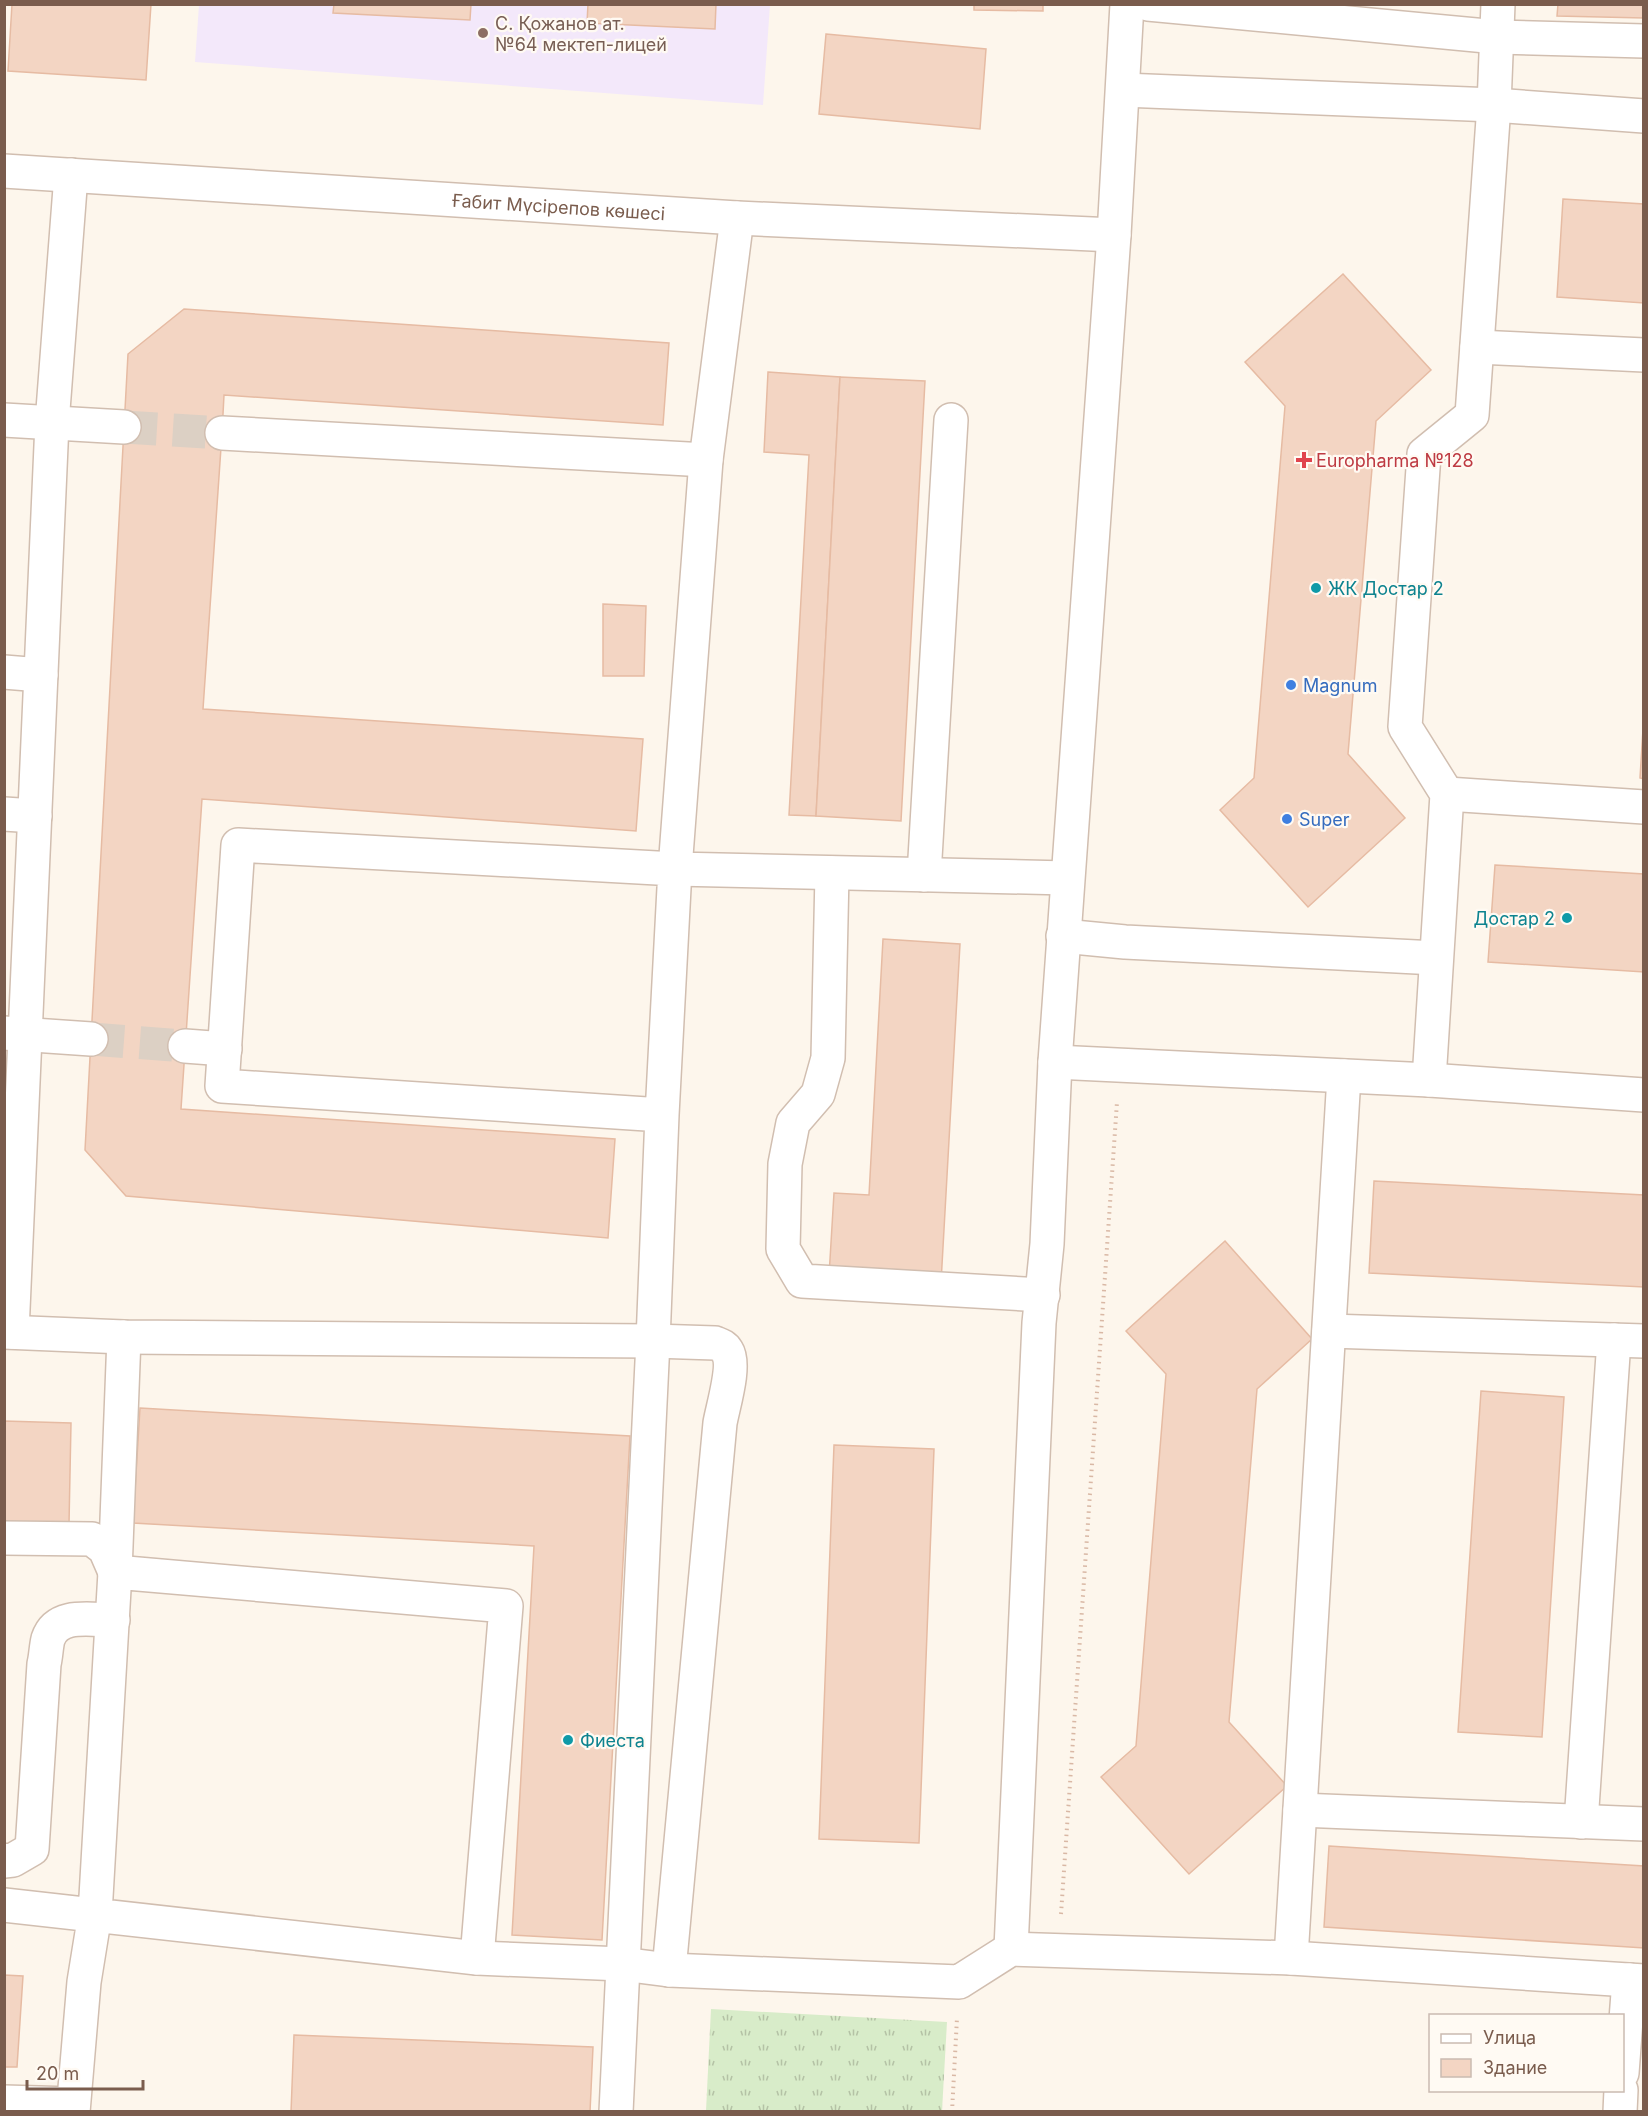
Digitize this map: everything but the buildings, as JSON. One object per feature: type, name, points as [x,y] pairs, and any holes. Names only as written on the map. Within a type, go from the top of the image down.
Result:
[{"type":"street","points":[[1011,1949],[1038,1335],[1047,1244],[1054,1062],[1114,235],[1127,4]]},
{"type":"street","points":[[1148,4],[1497,37],[1644,41]]},
{"type":"street","points":[[1429,1080],[1447,794],[1405,727],[1424,454],[1472,415],[1494,105],[1498,4]]},
{"type":"street","points":[[1123,90],[1494,105],[1644,116]]},
{"type":"street","name":"Ғабит Мүсірепов көшесі","points":[[4,171],[737,218],[1114,235]]},
{"type":"street","points":[[71,175],[52,423],[41,675],[20,815],[8,1332],[124,1337],[653,1341],[715,1343],[724,1347],[731,1363],[720,1423],[669,1970]]},
{"type":"street","points":[[616,2112],[675,870],[706,460],[737,218]]},
{"type":"street","points":[[1477,347],[1644,355]]},
{"type":"street","points":[[4,420],[124,427]]},
{"type":"street","points":[[924,875],[951,420]]},
{"type":"street","points":[[222,433],[706,460]]},
{"type":"street","points":[[4,672],[41,675]]},
{"type":"street","points":[[1447,794],[1644,807]]},
{"type":"street","points":[[662,1115],[222,1086],[238,845],[675,870],[1067,878]]},
{"type":"street","points":[[832,873],[828,1058],[818,1094],[794,1123],[785,1164],[783,1249],[802,1281],[1043,1295]]},
{"type":"street","points":[[1064,936],[1125,942],[1436,958]]},
{"type":"street","points":[[15,1034],[91,1039]]},
{"type":"street","points":[[185,1046],[225,1049]]},
{"type":"street","points":[[1054,1062],[1429,1080],[1644,1095]]},
{"type":"street","points":[[1291,1958],[1344,1076]]},
{"type":"street","points":[[1329,1331],[1629,1340],[1581,1822]]},
{"type":"street","points":[[4,2102],[73,2108],[84,1982],[95,1914],[113,1620],[124,1337]]},
{"type":"street","points":[[4,1538],[92,1539],[105,1549],[115,1572]]},
{"type":"street","points":[[115,1572],[506,1606],[477,1958]]},
{"type":"street","points":[[4,1861],[13,1860],[32,1849],[44,1664],[49,1638],[56,1627],[67,1619],[113,1620]]},
{"type":"street","points":[[1300,1810],[1644,1824]]},
{"type":"street","points":[[4,1905],[477,1958],[622,1964],[669,1970],[960,1982],[1011,1949],[1291,1958],[1636,1981],[1624,2066]]},
{"type":"street","points":[[1620,2112],[1621,2092]]},
{"type":"path","points":[[1059,1951],[1119,1065]]},
{"type":"path","points":[[952,2112],[960,1982]]},
{"type":"shaded area","name":"С. Қожанов ат. №64 мектеп-лицей","points":[[199,5],[770,5],[763,105],[195,62]]},
{"type":"green space","points":[[711,2009],[947,2022],[942,2111],[706,2111]]},
{"type":"tunnel","points":[[124,427],[222,433]]},
{"type":"tunnel","points":[[91,1039],[185,1046]]},
{"type":"place","name":"С. Қожанов ат. №64 мектеп-лицей","points":[[483,33]]},
{"type":"place","name":"Europharma №128","points":[[1304,460]]},
{"type":"place","name":"ЖК Достар 2","points":[[1316,588]]},
{"type":"place","name":"Magnum","points":[[1291,685]]},
{"type":"place","name":"Super","points":[[1287,819]]},
{"type":"place","name":"Достар 2","points":[[1567,918]]},
{"type":"place","name":"Фиеста","points":[[568,1740]]}]
